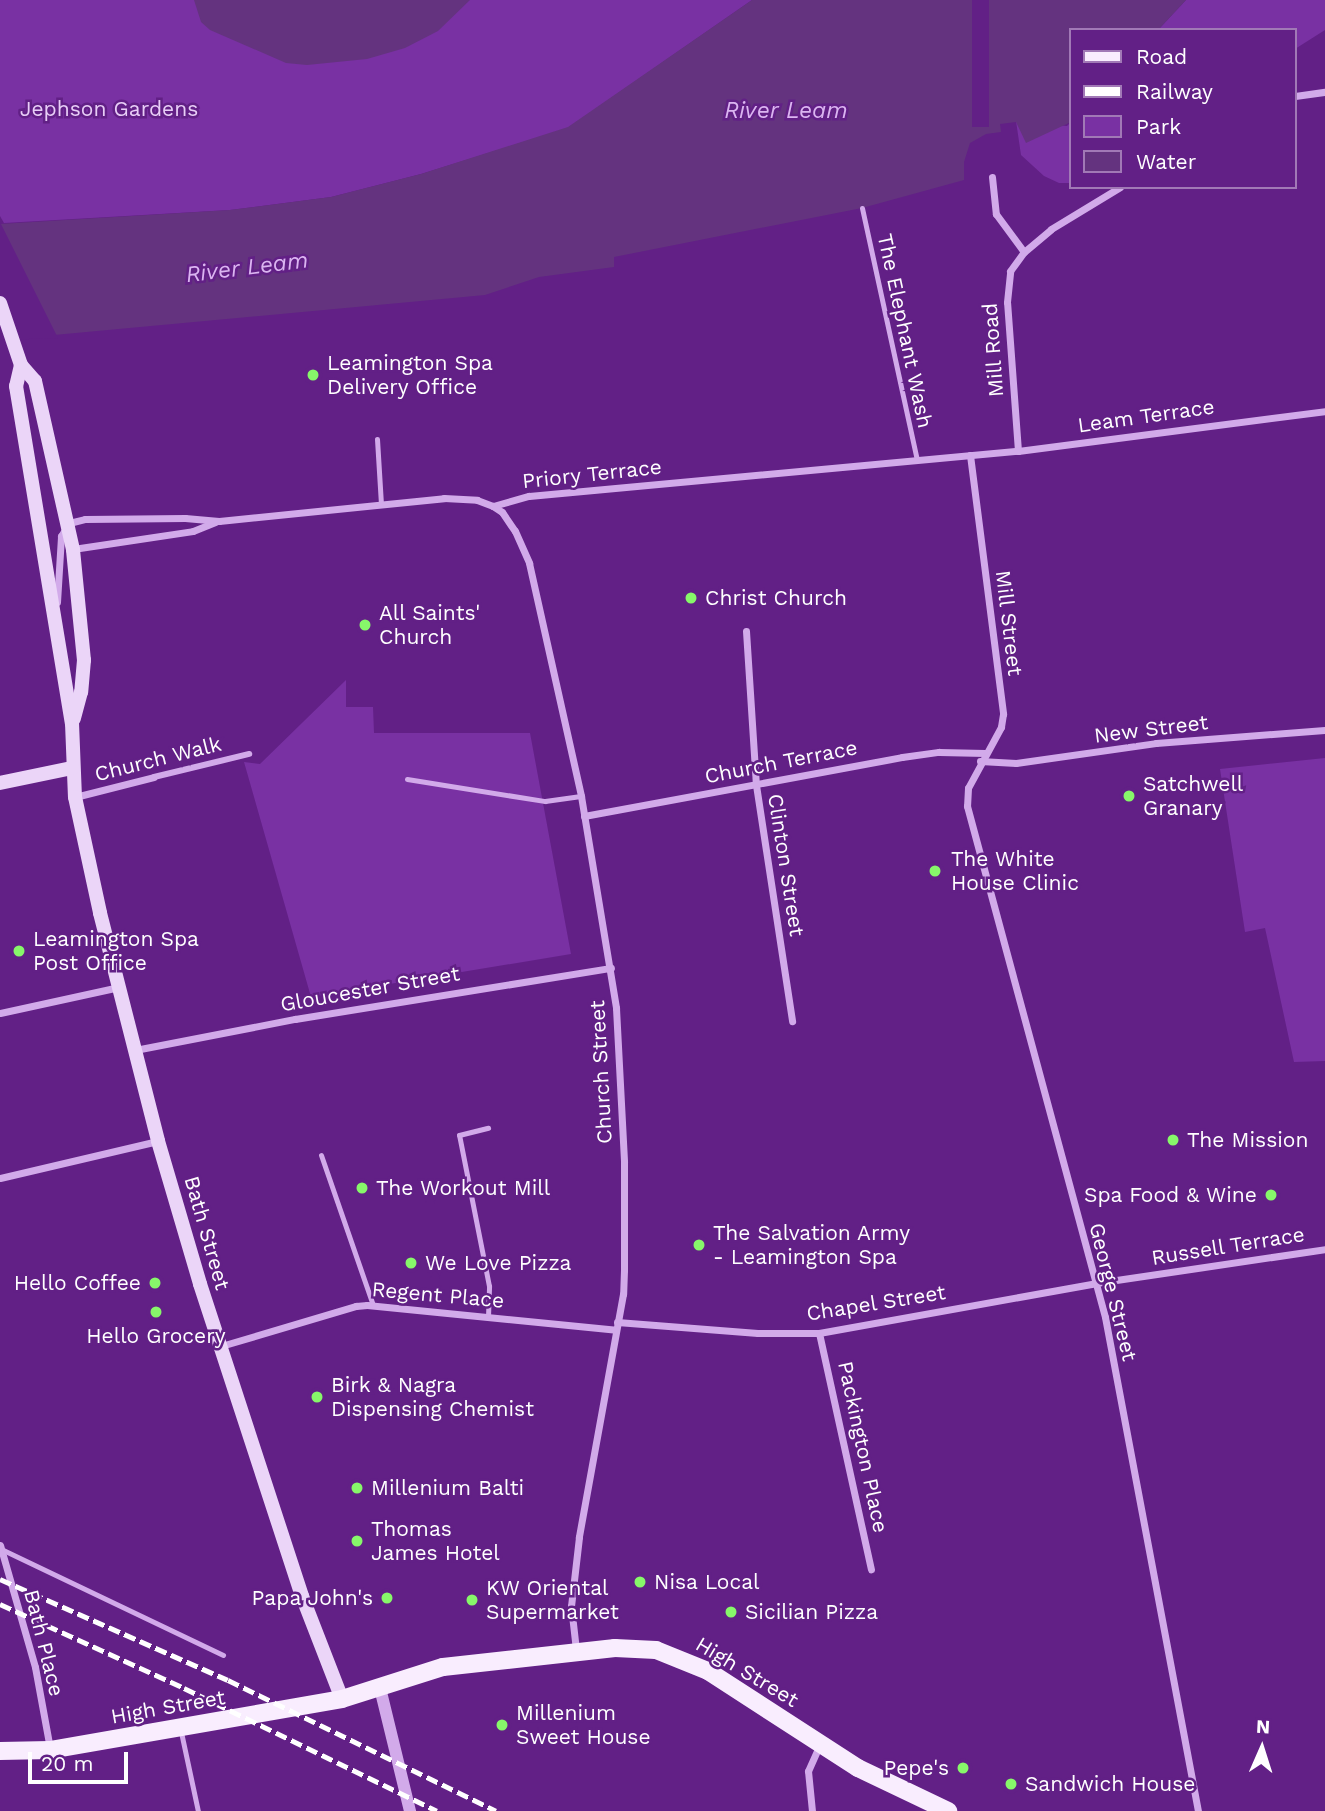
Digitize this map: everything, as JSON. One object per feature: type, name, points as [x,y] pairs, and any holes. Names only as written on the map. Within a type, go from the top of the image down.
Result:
[{"type":"main road","points":[[0,303],[21,365],[35,381],[74,550],[83,660],[82,692],[72,723]]},
{"type":"main road","points":[[21,365],[16,386],[72,723]]},
{"type":"main road","name":"Bath Street","points":[[72,723],[75,797],[158,1141],[220,1347],[302,1596],[342,1699]]},
{"type":"main road","points":[[0,783],[72,768]]},
{"type":"main road","name":"High Street","points":[[0,1752],[50,1749],[180,1729],[342,1699],[443,1667],[615,1648],[667,1653],[708,1671],[858,1768],[948,1811]]},
{"type":"street","points":[[1297,96],[1325,92]]},
{"type":"street","points":[[992,177],[996,214],[1024,252]]},
{"type":"street","name":"Mill Road","points":[[1018,450],[1007,283],[1010,271],[1024,252],[1051,229],[1117,189]]},
{"type":"street","name":"Leam Terrace","points":[[970,455],[1325,411]]},
{"type":"street","name":"Priory Terrace","points":[[69,523],[85,519],[160,517],[219,521],[444,498],[477,500],[493,506],[529,496],[970,455]]},
{"type":"street","name":"Mill Street","points":[[968,788],[985,753],[1002,727],[1003,714],[970,455]]},
{"type":"street","name":"Church Street","points":[[493,506],[509,521],[528,563],[580,796],[611,968],[624,1162],[624,1270],[574,1578],[572,1626],[577,1652]]},
{"type":"street","name":"Priory Terrace","points":[[74,550],[192,531],[219,521]]},
{"type":"street","points":[[56,620],[60,542],[69,523]]},
{"type":"street","points":[[42,530],[74,550]]},
{"type":"street","name":"Clinton Street","points":[[746,631],[756,785],[792,1021]]},
{"type":"street","name":"New Street","points":[[981,761],[1016,763],[1156,743],[1325,730]]},
{"type":"street","name":"Church Terrace","points":[[584,816],[902,757],[939,752],[985,753]]},
{"type":"street","name":"Church Walk","points":[[75,797],[249,754]]},
{"type":"street","name":"George Street","points":[[968,788],[970,820],[1105,1317],[1198,1811]]},
{"type":"street","name":"Gloucester Street","points":[[135,1050],[295,1019],[611,968]]},
{"type":"street","points":[[0,1013],[120,986]]},
{"type":"street","points":[[0,1178],[158,1141]]},
{"type":"street","name":"Russell Terrace","points":[[1096,1283],[1325,1248]]},
{"type":"street","name":"Chapel Street","points":[[617,1326],[758,1333],[819,1333],[1096,1283]]},
{"type":"street","name":"Regent Place","points":[[220,1347],[356,1306],[373,1305],[617,1326]]},
{"type":"street","name":"Packington Place","points":[[819,1333],[870,1569]]},
{"type":"street","name":"Bath Place","points":[[0,1548],[34,1667],[50,1749]]},
{"type":"street","points":[[380,1689],[410,1811]]},
{"type":"street","points":[[812,1811],[806,1783],[808,1771],[821,1744]]},
{"type":"lane","name":"The Elephant Wash","points":[[862,208],[917,460]]},
{"type":"lane","points":[[377,439],[381,505]]},
{"type":"lane","points":[[407,779],[545,801],[580,796]]},
{"type":"lane","points":[[488,1128],[459,1135],[489,1286],[488,1317]]},
{"type":"lane","points":[[321,1156],[373,1305]]},
{"type":"lane","points":[[0,1548],[223,1654]]},
{"type":"lane","points":[[180,1729],[198,1811]]},
{"type":"green space","name":"Jephson Gardens","points":[[0,0],[752,0],[568,128],[421,174],[331,197],[230,210],[4,223],[0,216]]},
{"type":"green space","points":[[1186,0],[1325,0],[1325,30],[1297,48],[1297,28],[1160,28]]},
{"type":"green space","points":[[1016,121],[1067,126],[1070,123],[1070,183],[1059,183],[1044,176],[1021,155]]},
{"type":"green space","points":[[346,680],[346,707],[373,707],[374,733],[530,733],[571,954],[311,997],[244,762],[260,764]]},
{"type":"green space","points":[[1325,758],[1325,1061],[1294,1062],[1265,928],[1245,932],[1220,769]]},
{"type":"water","points":[[194,0],[470,0],[438,31],[405,48],[367,59],[307,65],[286,63],[210,30],[201,22]]},
{"type":"water","name":"River Leam","points":[[752,0],[1186,0],[1160,28],[1070,28],[1070,122],[1026,143],[1016,122],[1000,124],[1001,132],[986,134],[970,143],[964,162],[964,180],[862,208],[614,257],[614,267],[539,277],[485,295],[0,340],[0,224],[230,210],[331,197],[421,174],[568,127]]},
{"type":"pier","points":[[972,0],[989,0],[989,127],[972,127]]},
{"type":"pier","points":[[0,222],[58,338],[0,340]]},
{"type":"railway","points":[[0,1579],[228,1680],[496,1811]]},
{"type":"railway","points":[[0,1604],[184,1688],[437,1811]]},
{"type":"place","name":"Leamington Spa Delivery Office","points":[[313,375]]},
{"type":"place","name":"Christ Church","points":[[691,598]]},
{"type":"place","name":"All Saints' Church","points":[[365,625]]},
{"type":"place","name":"Satchwell Granary","points":[[1129,796]]},
{"type":"place","name":"The White House Clinic","points":[[935,871]]},
{"type":"place","name":"Leamington Spa Post Office","points":[[19,951]]},
{"type":"place","name":"The Mission","points":[[1173,1140]]},
{"type":"place","name":"The Workout Mill","points":[[362,1188]]},
{"type":"place","name":"Spa Food & Wine","points":[[1271,1195]]},
{"type":"place","name":"The Salvation Army - Leamington Spa","points":[[699,1245]]},
{"type":"place","name":"We Love Pizza","points":[[411,1263]]},
{"type":"place","name":"Hello Coffee","points":[[155,1283]]},
{"type":"place","name":"Hello Grocery","points":[[156,1312]]},
{"type":"place","name":"Birk & Nagra Dispensing Chemist","points":[[317,1397]]},
{"type":"place","name":"Millenium Balti","points":[[357,1488]]},
{"type":"place","name":"Thomas James Hotel","points":[[357,1541]]},
{"type":"place","name":"Nisa Local","points":[[640,1582]]},
{"type":"place","name":"Papa John's","points":[[387,1598]]},
{"type":"place","name":"KW Oriental Supermarket","points":[[472,1600]]},
{"type":"place","name":"Sicilian Pizza","points":[[731,1612]]},
{"type":"place","name":"Millenium Sweet House","points":[[502,1725]]},
{"type":"place","name":"Pepe's","points":[[963,1768]]},
{"type":"place","name":"Sandwich House","points":[[1011,1784]]}]
